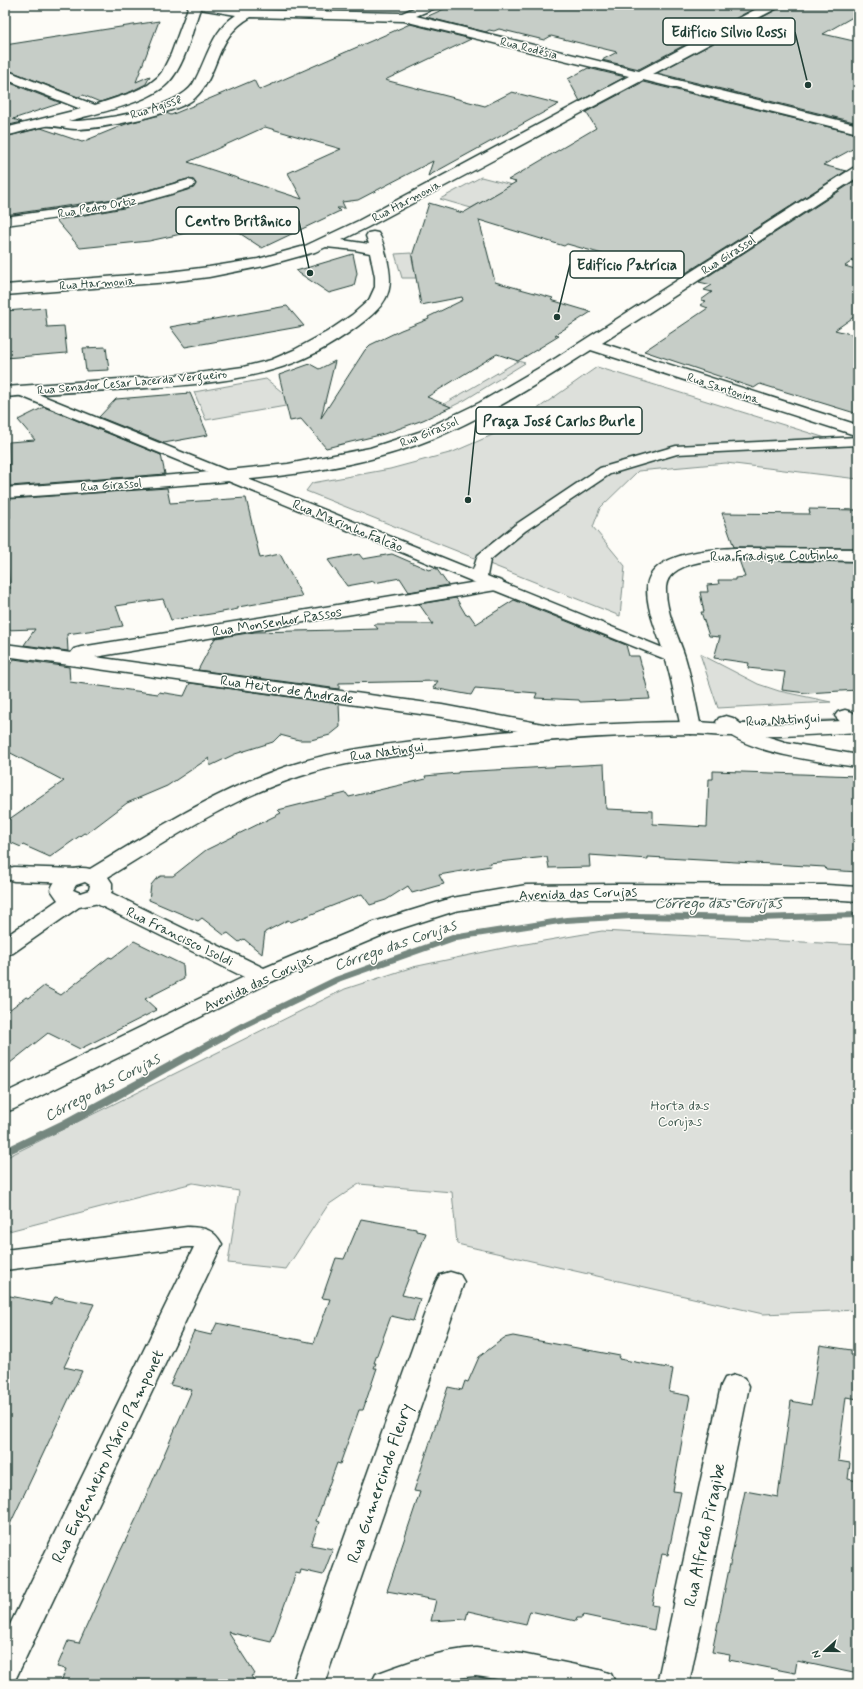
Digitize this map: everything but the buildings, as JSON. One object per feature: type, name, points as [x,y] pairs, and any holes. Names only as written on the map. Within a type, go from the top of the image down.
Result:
[{"type":"street","name":"Rua Rodésia","points":[[195,5],[246,14],[404,17],[858,129]]},
{"type":"street","name":"Rua Agissê","points":[[5,132],[134,97],[151,90],[163,80],[174,60],[195,5]]},
{"type":"street","points":[[246,14],[270,5]]},
{"type":"street","points":[[404,17],[431,5]]},
{"type":"street","name":"Rua Harmonia","points":[[5,290],[128,281],[209,272],[287,256],[326,243],[773,5]]},
{"type":"street","name":"Rua Agissê","points":[[45,121],[87,125],[138,114],[173,104],[192,94],[203,77],[209,61],[224,34],[235,20],[246,14]]},
{"type":"street","points":[[5,74],[91,109],[112,113],[138,114]]},
{"type":"street","name":"Rua Girassol","points":[[5,493],[229,476],[342,460],[405,443],[455,423],[482,408],[588,344],[858,171]]},
{"type":"street","name":"Rua Pedro Ortiz","points":[[5,221],[74,212],[132,201],[162,194],[188,184]]},
{"type":"street","name":"Rua Senador Cesar Lacerda Vergueiro","points":[[13,391],[196,379],[256,369],[292,357],[331,337],[372,307],[380,296],[384,282],[383,268],[374,238],[363,224]]},
{"type":"street","points":[[326,243],[354,245],[377,250]]},
{"type":"street","name":"Rua Santonina","points":[[588,344],[858,430]]},
{"type":"street","name":"Rua Marinho Falcão","points":[[13,391],[126,432],[486,582],[675,658]]},
{"type":"street","points":[[486,582],[483,558],[520,528],[605,471],[676,450],[858,441]]},
{"type":"street","name":"Rua Fradique Coutinho","points":[[715,727],[675,658],[660,607],[657,591],[658,581],[665,571],[676,563],[701,556],[725,553],[858,554]]},
{"type":"street","name":"Rua Monsenhor Passos","points":[[60,657],[486,582]]},
{"type":"street","name":"Rua Heitor de Andrade","points":[[5,650],[442,711],[568,734]]},
{"type":"street","name":"Rua Natingui","points":[[68,895],[65,882],[90,882],[207,808],[251,787],[293,771],[337,759],[376,751],[472,741],[568,734],[715,727],[855,723]]},
{"type":"street","points":[[715,727],[789,750],[812,755],[858,761]]},
{"type":"street","name":"Rua Francisco Isoldi","points":[[9,872],[90,882],[263,977]]},
{"type":"street","name":"Rua Francisco Isoldi","points":[[9,872],[68,895]]},
{"type":"street","name":"Avenida das Corujas","points":[[5,1103],[263,977],[382,927],[452,905],[526,892],[827,892],[858,894]]},
{"type":"street","points":[[5,948],[68,895]]},
{"type":"street","name":"Rua Engenheiro Mário Pamponet","points":[[5,1260],[187,1237],[202,1238],[209,1244],[5,1668]]},
{"type":"street","name":"Rua Gumercindo Fleury","points":[[308,1684],[450,1282]]},
{"type":"street","name":"Rua Alfredo Piragibe","points":[[673,1684],[735,1386]]},
{"type":"street","points":[[387,1684],[416,1673],[450,1664],[476,1662],[508,1666],[600,1684]]},
{"type":"shaded area","points":[[297,5],[408,5],[397,10]]},
{"type":"green space","points":[[481,177],[512,185],[471,208],[440,199]]},
{"type":"green space","points":[[411,253],[416,278],[402,278],[395,254]]},
{"type":"green space","points":[[518,361],[525,363],[465,400],[451,407],[444,404]]},
{"type":"green space","points":[[597,367],[858,448],[858,479],[726,463],[638,471],[600,508],[593,527],[625,566],[620,616],[306,491],[312,483],[390,469],[453,452],[513,426]]},
{"type":"green space","points":[[266,379],[297,404],[206,420],[194,392]]},
{"type":"green space","points":[[700,654],[758,684],[779,691],[831,702],[718,708]]},
{"type":"green space","points":[[858,719],[858,723],[735,728],[734,723]]},
{"type":"green space","name":"Horta das Corujas","points":[[602,931],[858,945],[858,1310],[763,1314],[457,1244],[452,1192],[359,1184],[328,1205],[286,1269],[228,1263],[239,1191],[193,1183],[5,1232],[5,1158],[345,989],[413,967],[508,947]]},
{"type":"waterway","name":"Córrego das Corujas","points":[[5,1152],[65,1124],[244,1025],[338,979],[455,937],[566,920],[632,916],[758,918],[858,915]]},
{"type":"place","name":"Edifício Silvio Rossi","points":[[808,85]]},
{"type":"place","name":"Centro Britânico","points":[[310,273]]},
{"type":"place","name":"Edifício Patrícia","points":[[557,317]]},
{"type":"place","name":"Praça José Carlos Burle","points":[[468,500]]}]
